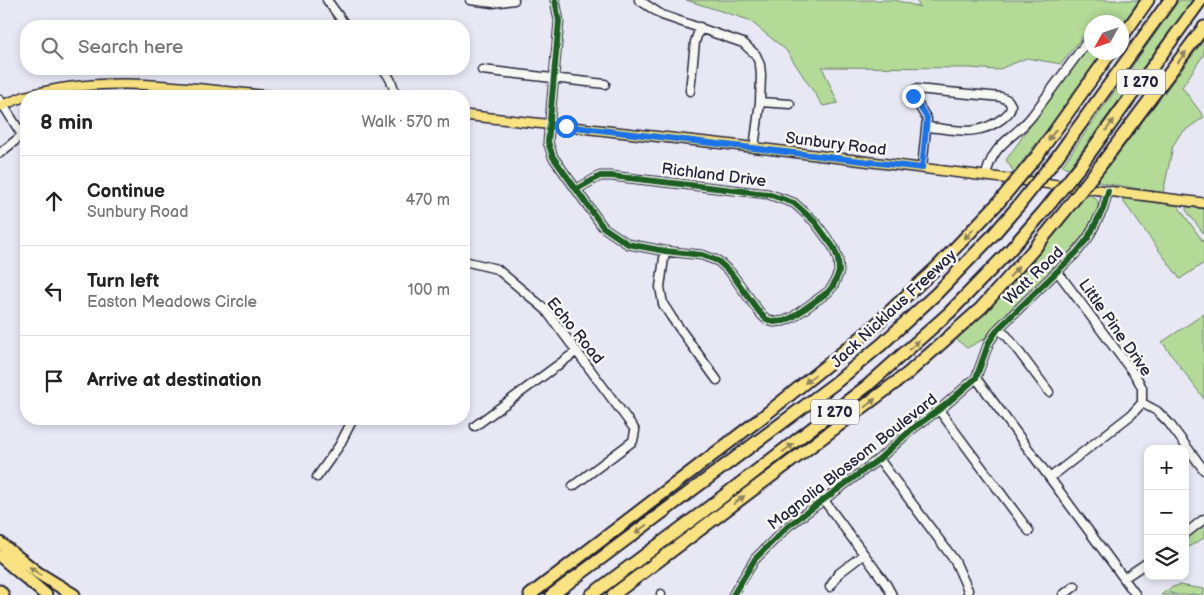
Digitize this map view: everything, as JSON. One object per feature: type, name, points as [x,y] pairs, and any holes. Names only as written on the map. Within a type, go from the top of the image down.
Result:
[{"type":"highway","points":[[1129,27],[1148,0]]},
{"type":"highway","name":"Jack Nicklaus Freeway","points":[[552,595],[775,429],[860,363],[937,293],[993,235],[1054,161],[1170,0]]},
{"type":"highway","name":"I 270","points":[[590,595],[704,511],[867,386],[950,312],[1010,250],[1045,210],[1081,165],[1201,0]]},
{"type":"highway","points":[[613,595],[907,374],[981,308],[1065,211],[1204,27]]},
{"type":"highway","points":[[530,595],[754,424],[870,330],[938,266],[999,202],[1037,156],[1105,60]]},
{"type":"highway","points":[[0,543],[38,573],[74,595]]},
{"type":"highway","points":[[523,595],[597,544]]},
{"type":"highway","points":[[0,556],[46,595]]},
{"type":"highway","points":[[0,591],[3,595]]},
{"type":"main road","points":[[51,90],[64,87],[114,83],[206,90]]},
{"type":"main road","points":[[1,104],[20,98]]},
{"type":"main road","name":"Sunbury Road","points":[[470,116],[1204,203]]},
{"type":"street","points":[[326,0],[341,20]]},
{"type":"street","points":[[470,0],[493,3],[514,0]]},
{"type":"street","points":[[555,0],[560,21],[548,142],[553,157],[603,227],[628,244],[665,251],[660,287],[663,304],[717,380]]},
{"type":"street","points":[[639,0],[662,15],[743,43],[756,55],[761,70],[760,102],[754,148]]},
{"type":"street","points":[[690,91],[695,42],[700,28]]},
{"type":"street","points":[[986,176],[988,166],[997,148],[1030,118],[1084,46]]},
{"type":"street","points":[[482,70],[605,84]]},
{"type":"street","points":[[388,75],[395,90]]},
{"type":"street","points":[[922,168],[928,127],[924,111],[913,96],[916,89],[1001,97],[1008,100],[1012,105],[1006,116],[978,131],[928,127]]},
{"type":"street","points":[[760,102],[790,104]]},
{"type":"street","points":[[1,104],[20,129]]},
{"type":"street","points":[[0,152],[20,137]]},
{"type":"street","name":"Richland Drive","points":[[577,189],[600,176],[611,176],[768,194],[794,203],[815,222],[834,248],[838,259],[839,272],[828,292],[793,317],[784,321],[774,322],[766,319],[760,313],[731,273],[718,261],[702,255],[665,251]]},
{"type":"street","name":"Watt Road","points":[[976,378],[989,342],[998,329],[1076,253],[1088,238],[1103,210],[1108,191]]},
{"type":"street","name":"Echo Road","points":[[470,262],[496,269],[545,309],[633,427],[635,437],[630,444],[573,486]]},
{"type":"street","name":"Little Pine Drive","points":[[1057,271],[1137,378],[1142,388],[1142,403]]},
{"type":"street","points":[[998,329],[1007,336],[1049,392]]},
{"type":"street","points":[[475,426],[577,351]]},
{"type":"street","points":[[976,378],[1051,477],[1136,595]]},
{"type":"street","name":"Magnolia Blossom Boulevard","points":[[733,595],[755,559],[788,526],[879,459],[912,429],[958,395],[976,378]]},
{"type":"street","points":[[1051,477],[1132,415],[1142,403],[1157,411],[1169,423],[1204,470]]},
{"type":"street","points":[[939,410],[1029,531]]},
{"type":"street","points":[[317,477],[340,446],[350,425]]},
{"type":"street","points":[[879,459],[955,561],[968,590],[968,595]]},
{"type":"street","points":[[823,500],[892,595]]},
{"type":"street","points":[[1189,531],[1204,519]]},
{"type":"street","points":[[830,588],[838,574],[864,554]]},
{"type":"street","points":[[1124,578],[1144,565]]},
{"type":"street","points":[[1063,595],[1075,586]]},
{"type":"green space","points":[[686,0],[895,0],[920,7],[916,0],[1139,0],[1129,15],[1084,15],[1084,35],[1061,64],[1027,58],[997,70],[971,68],[822,67],[838,103],[823,106],[786,50],[749,20]]},
{"type":"green space","points":[[1179,0],[1193,0],[1069,168],[1062,166]]},
{"type":"green space","points":[[1204,40],[1204,54],[1182,87],[1204,117],[1180,134],[1173,146],[1163,193],[1097,182]]},
{"type":"green space","points":[[1084,50],[1084,60],[1097,60],[1058,116],[1014,172],[1006,160]]},
{"type":"green space","points":[[1087,195],[1096,198],[1098,205],[1096,213],[1091,223],[1066,257],[984,339],[967,348],[956,339],[1013,281]]},
{"type":"green space","points":[[1120,197],[1178,206],[1204,243],[1204,263],[1180,279]]},
{"type":"green space","points":[[1186,207],[1204,209],[1204,234],[1186,210]]},
{"type":"green space","points":[[1204,314],[1204,399],[1162,342]]},
{"type":"green space","points":[[1204,526],[1204,538],[1189,547],[1189,536]]},
{"type":"green space","points":[[1179,585],[1204,589],[1204,595],[1161,595],[1170,588]]},
{"type":"waterway","points":[[1169,592],[1176,595]]},
{"type":"waterway","points":[[1189,595],[1196,595]]},
{"type":"cycle path","points":[[555,0],[559,21],[548,142],[553,157],[603,227],[628,244],[702,255],[718,261],[731,273],[760,313],[766,319],[774,322],[784,321],[793,317],[828,292],[839,272],[838,259],[834,248],[815,222],[794,203],[768,194],[611,176],[600,176],[577,189]]},
{"type":"cycle path","points":[[733,595],[755,559],[788,526],[879,459],[912,429],[944,406],[976,378],[989,342],[998,329],[1076,253],[1088,238],[1103,209],[1108,191]]},
{"type":"route","points":[[566,126],[922,168],[928,127],[927,118],[913,96]]}]
